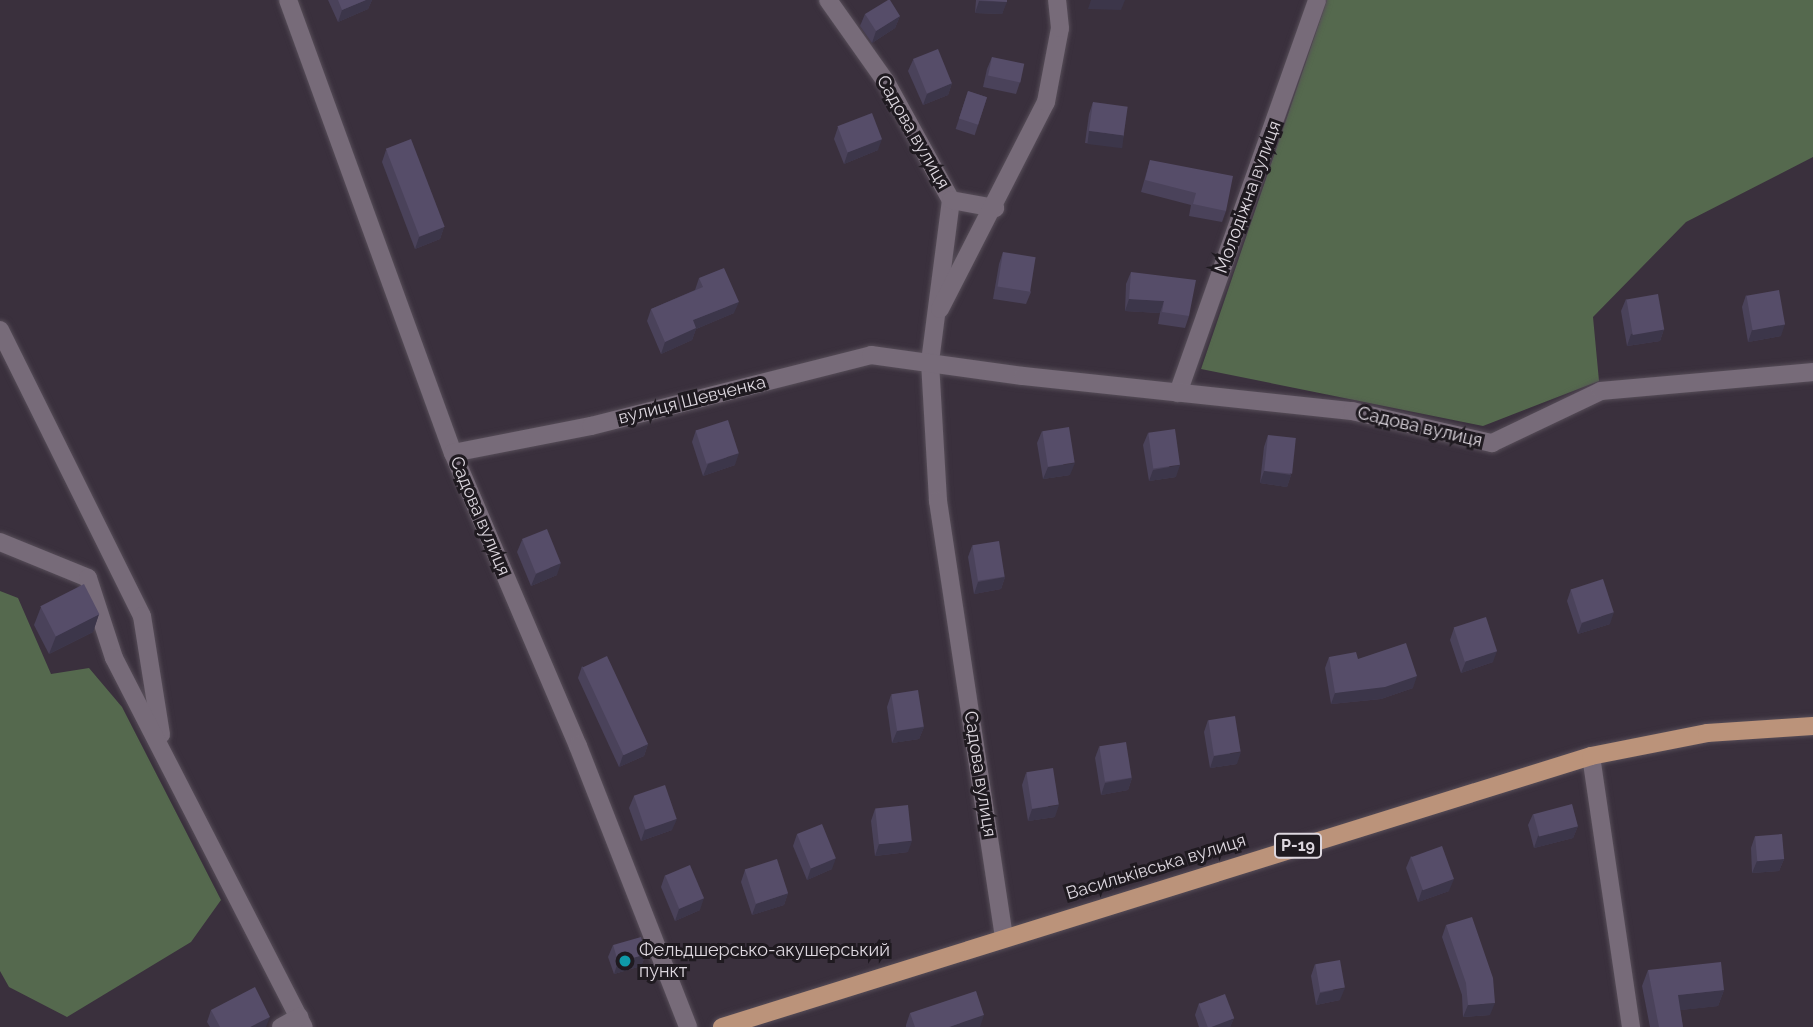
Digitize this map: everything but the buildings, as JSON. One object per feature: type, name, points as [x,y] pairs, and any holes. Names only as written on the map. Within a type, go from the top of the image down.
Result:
[{"type":"main road","name":"Васильківська вулиця","points":[[722,1027],[1004,936],[1591,756],[1707,733],[1813,726]]},
{"type":"street","name":"Садова вулиця","points":[[288,0],[453,453],[578,746],[688,1027]]},
{"type":"street","name":"Садова вулиця","points":[[828,0],[886,82],[951,200],[930,362],[938,501],[1004,936]]},
{"type":"street","points":[[936,315],[995,208],[1046,102],[1060,28],[1057,0]]},
{"type":"street","name":"Молодіжна вулиця","points":[[1178,393],[1317,0]]},
{"type":"street","points":[[951,200],[995,208]]},
{"type":"street","points":[[0,331],[142,616],[162,745]]},
{"type":"street","name":"вулиця Шевченка","points":[[453,453],[591,426],[870,355],[930,362]]},
{"type":"street","name":"Садова вулиця","points":[[930,362],[1178,393],[1352,411],[1492,443],[1601,391],[1813,372]]},
{"type":"street","points":[[0,542],[88,578],[114,658],[162,745],[302,1022],[281,1027]]},
{"type":"street","points":[[1591,756],[1631,1027]]},
{"type":"green space","points":[[1327,0],[1813,0],[1813,157],[1686,222],[1593,317],[1599,381],[1483,426],[1201,369]]},
{"type":"green space","points":[[0,591],[18,598],[51,674],[89,668],[122,707],[221,900],[191,942],[67,1017],[9,987],[0,971]]},
{"type":"place","name":"Фельдшерсько-акушерський пункт","points":[[625,961]]}]
